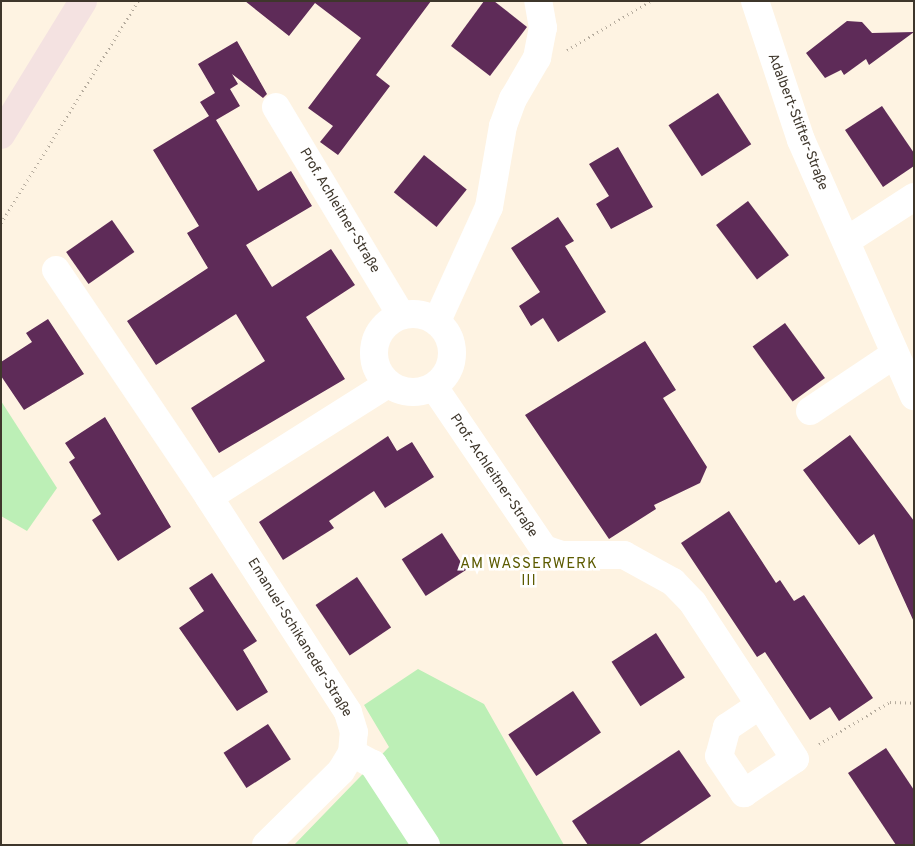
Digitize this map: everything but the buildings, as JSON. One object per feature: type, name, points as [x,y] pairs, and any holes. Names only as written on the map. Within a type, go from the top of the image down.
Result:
[{"type":"main road","points":[[1,135],[83,1]]},
{"type":"street","points":[[436,321],[489,207],[503,126],[513,99],[538,58],[543,28],[538,1]]},
{"type":"street","name":"Adalbert-Stifter-Straße","points":[[755,1],[801,140],[914,396]]},
{"type":"street","name":"Prof. Achleitner-Straße","points":[[276,107],[401,316]]},
{"type":"street","points":[[846,242],[914,197]]},
{"type":"street","name":"Emanuel-Schikaneder-Straße","points":[[56,270],[209,497],[348,712],[354,732],[352,753]]},
{"type":"street","points":[[413,313],[436,321],[445,330],[452,355],[447,373],[434,387],[410,393],[388,384],[374,364],[375,340],[390,321],[401,316],[413,313]]},
{"type":"street","points":[[810,411],[895,354]]},
{"type":"street","points":[[209,497],[388,384]]},
{"type":"street","name":"Prof.-Achleitner-Straße","points":[[434,387],[544,548],[561,555],[624,555],[673,582],[693,603],[795,759]]},
{"type":"street","points":[[760,705],[727,728],[720,756],[744,793],[795,759]]},
{"type":"street","points":[[266,845],[341,771],[352,753],[373,764],[426,845]]},
{"type":"path","points":[[1,223],[138,1]]},
{"type":"path","points":[[538,58],[580,46],[651,1]]},
{"type":"path","points":[[795,759],[890,702],[914,703]]},
{"type":"green space","points":[[1,401],[57,488],[27,531],[1,516]]},
{"type":"green space","points":[[418,669],[484,704],[564,845],[294,845],[389,747],[364,705]]},
{"type":"district","name":"AM WASSERWERK III","points":[[529,572]]}]
